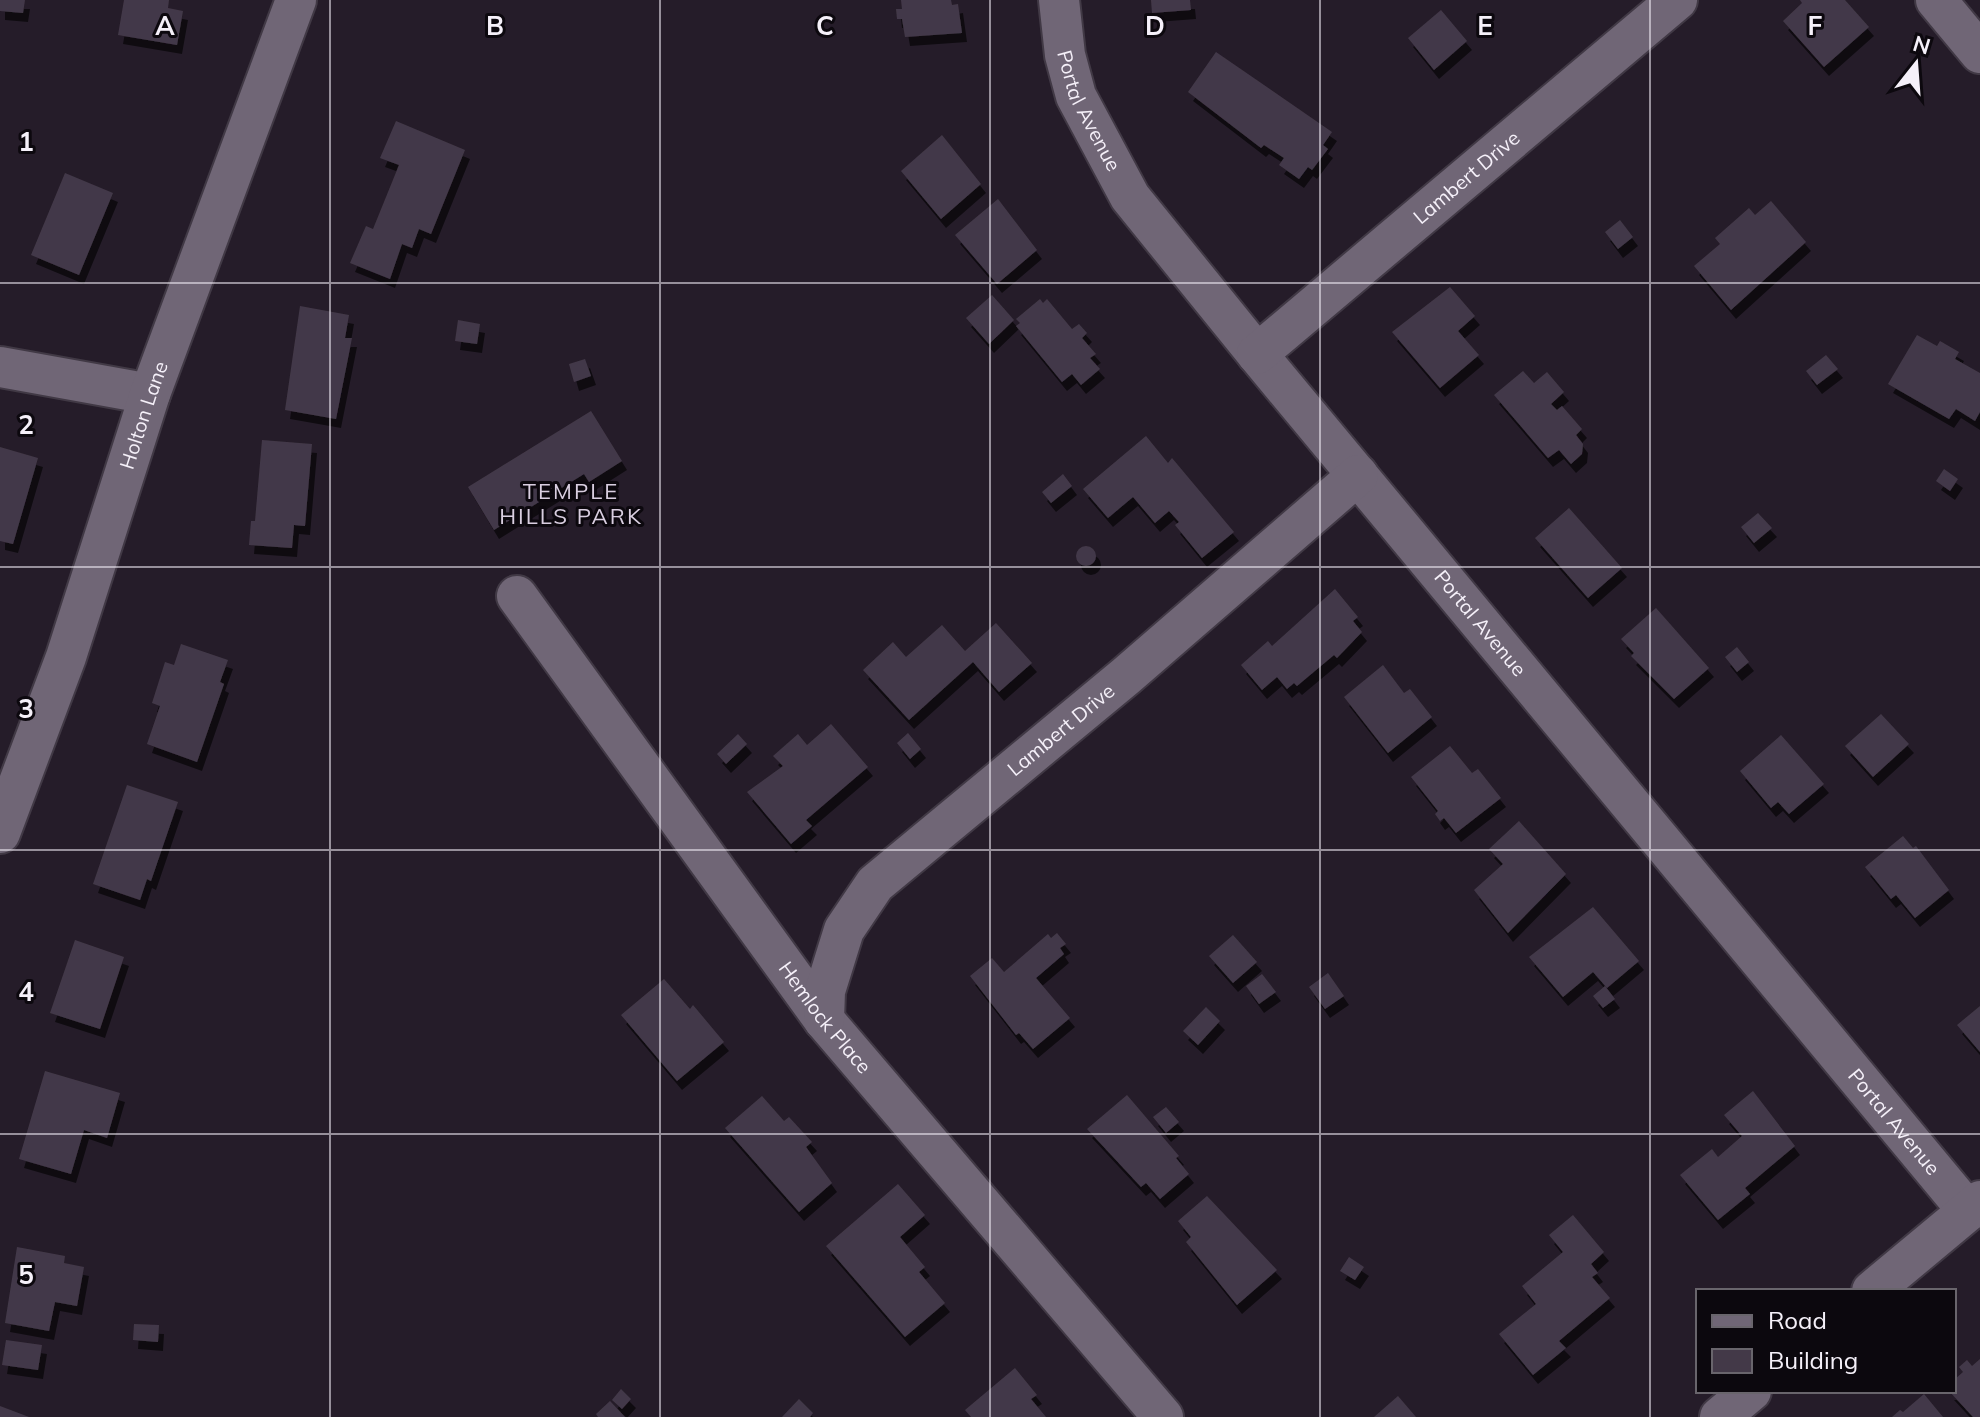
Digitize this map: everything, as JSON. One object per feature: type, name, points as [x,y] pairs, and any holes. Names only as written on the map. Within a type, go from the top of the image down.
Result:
[{"type":"street","name":"Holton Lane","points":[[0,833],[71,644],[150,394],[296,0]]},
{"type":"street","name":"Portal Avenue","points":[[1059,0],[1065,55],[1076,96],[1130,197],[1358,475],[1974,1206]]},
{"type":"street","name":"Lambert Drive","points":[[1257,354],[1677,0]]},
{"type":"street","points":[[1936,0],[1980,53]]},
{"type":"street","points":[[0,367],[150,394]]},
{"type":"street","name":"Lambert Drive","points":[[824,1020],[825,991],[844,930],[875,884],[1126,676],[1358,475]]},
{"type":"street","name":"Hemlock Place","points":[[517,596],[824,1020],[1163,1417]]},
{"type":"street","points":[[1874,1289],[1974,1206]]},
{"type":"street","points":[[1720,1417],[1749,1393]]},
{"type":"building","points":[[0,0],[25,0],[23,13],[0,11]]},
{"type":"building","points":[[124,0],[169,0],[168,8],[183,11],[177,45],[118,35]]},
{"type":"building","points":[[901,0],[951,0],[952,5],[958,4],[962,33],[905,37],[902,19],[897,19],[896,9],[902,9]]},
{"type":"building","points":[[1151,0],[1190,0],[1191,10],[1152,13]]},
{"type":"building","points":[[1800,0],[1845,0],[1869,27],[1824,67],[1783,21],[1802,3]]},
{"type":"building","points":[[1441,10],[1467,41],[1434,70],[1408,38]]},
{"type":"building","points":[[1216,52],[1332,132],[1323,145],[1328,149],[1312,170],[1308,167],[1299,179],[1279,165],[1284,158],[1264,145],[1261,148],[1188,92]]},
{"type":"building","points":[[396,121],[465,150],[431,234],[419,229],[412,248],[402,244],[390,279],[350,263],[366,226],[373,229],[399,165],[380,158]]},
{"type":"building","points":[[942,135],[981,184],[941,219],[901,171]]},
{"type":"building","points":[[65,173],[113,193],[79,275],[31,255]]},
{"type":"building","points":[[998,199],[1037,250],[997,284],[955,235]]},
{"type":"building","points":[[1771,201],[1806,242],[1731,310],[1694,266],[1720,244],[1715,238],[1749,208],[1755,215]]},
{"type":"building","points":[[1620,220],[1633,237],[1618,249],[1605,232]]},
{"type":"building","points":[[1450,287],[1475,316],[1458,331],[1479,355],[1440,388],[1392,332]]},
{"type":"building","points":[[992,295],[1014,320],[989,344],[966,318]]},
{"type":"building","points":[[1040,299],[1043,303],[1047,299],[1072,329],[1079,324],[1087,333],[1082,338],[1096,354],[1090,358],[1100,369],[1081,385],[1072,374],[1062,382],[1016,326],[1020,323],[1016,319]]},
{"type":"building","points":[[300,306],[349,315],[345,338],[352,338],[336,419],[285,410]]},
{"type":"building","points":[[458,320],[480,324],[477,344],[455,341]]},
{"type":"building","points":[[1917,335],[1937,346],[1940,341],[1959,352],[1955,359],[1980,373],[1980,412],[1975,421],[1956,409],[1949,419],[1888,384]]},
{"type":"building","points":[[1826,355],[1838,369],[1817,385],[1806,371]]},
{"type":"building","points":[[585,359],[591,376],[574,382],[569,364]]},
{"type":"building","points":[[1523,371],[1534,383],[1547,372],[1564,392],[1551,404],[1557,410],[1562,406],[1582,429],[1576,435],[1583,444],[1582,454],[1571,464],[1559,450],[1548,458],[1494,395]]},
{"type":"building","points":[[591,411],[622,461],[589,482],[584,474],[494,530],[468,487]]},
{"type":"building","points":[[1146,436],[1168,463],[1172,458],[1234,532],[1202,558],[1175,525],[1179,522],[1169,511],[1155,523],[1133,497],[1108,518],[1083,489]]},
{"type":"building","points":[[262,440],[312,444],[305,526],[294,525],[292,548],[249,545],[251,521],[255,521]]},
{"type":"building","points":[[0,447],[38,458],[13,544],[0,541]]},
{"type":"building","points":[[1944,469],[1958,479],[1950,491],[1936,481]]},
{"type":"building","points":[[1063,474],[1072,486],[1051,503],[1042,492]]},
{"type":"building","points":[[1569,508],[1622,568],[1588,598],[1535,538]]},
{"type":"building","points":[[1758,513],[1772,528],[1754,543],[1741,527]]},
{"type":"building","points":[[1082,546],[1090,546],[1096,556],[1090,566],[1082,566],[1076,560],[1076,552]]},
{"type":"building","points":[[1335,589],[1358,617],[1353,621],[1362,632],[1337,658],[1334,655],[1297,686],[1294,683],[1287,689],[1277,677],[1262,690],[1241,665],[1268,641],[1272,646]]},
{"type":"building","points":[[1656,608],[1709,668],[1674,699],[1631,656],[1634,653],[1621,639]]},
{"type":"building","points":[[996,623],[1032,663],[999,692],[973,662],[909,720],[863,670],[893,642],[906,657],[942,625],[965,651]]},
{"type":"building","points":[[181,644],[228,660],[220,682],[224,684],[197,762],[147,744],[160,706],[152,703],[165,662],[174,665]]},
{"type":"building","points":[[1737,647],[1749,662],[1737,672],[1725,657]]},
{"type":"building","points":[[1383,665],[1404,693],[1410,689],[1432,717],[1388,753],[1344,697]]},
{"type":"building","points":[[1881,714],[1909,744],[1873,777],[1845,746]]},
{"type":"building","points":[[831,724],[868,767],[806,820],[812,826],[791,844],[747,792],[783,766],[773,756],[798,734],[807,745]]},
{"type":"building","points":[[908,733],[921,749],[910,759],[897,743]]},
{"type":"building","points":[[738,734],[747,744],[726,764],[717,754]]},
{"type":"building","points":[[1781,735],[1824,784],[1789,814],[1778,802],[1771,808],[1740,771]]},
{"type":"building","points":[[1450,746],[1472,773],[1478,769],[1501,798],[1456,833],[1444,818],[1440,821],[1435,814],[1438,811],[1411,777]]},
{"type":"building","points":[[127,785],[178,802],[151,881],[147,879],[140,900],[93,884]]},
{"type":"building","points":[[1519,821],[1566,874],[1508,933],[1474,890],[1503,864],[1489,849]]},
{"type":"building","points":[[1903,836],[1913,848],[1916,846],[1949,890],[1915,918],[1896,895],[1891,899],[1865,867]]},
{"type":"building","points":[[1593,907],[1639,961],[1607,988],[1593,972],[1563,997],[1529,957]]},
{"type":"building","points":[[1057,933],[1066,944],[1060,948],[1064,954],[1036,978],[1070,1018],[1033,1049],[1019,1033],[1016,1035],[970,976],[992,958],[1004,972],[1048,934],[1051,938]]},
{"type":"building","points":[[1233,935],[1257,962],[1233,983],[1209,956]]},
{"type":"building","points":[[75,940],[124,957],[100,1029],[50,1013]]},
{"type":"building","points":[[1328,973],[1344,996],[1325,1009],[1309,987]]},
{"type":"building","points":[[1262,974],[1276,992],[1259,1004],[1246,986]]},
{"type":"building","points":[[664,979],[690,1009],[693,1005],[724,1042],[677,1081],[621,1015]]},
{"type":"building","points":[[1605,986],[1615,999],[1603,1008],[1593,996]]},
{"type":"building","points":[[1980,1006],[1980,1052],[1957,1025]]},
{"type":"building","points":[[1206,1007],[1220,1021],[1198,1045],[1183,1031]]},
{"type":"building","points":[[45,1071],[120,1093],[107,1138],[84,1130],[71,1174],[19,1159]]},
{"type":"building","points":[[1753,1091],[1795,1146],[1745,1188],[1750,1194],[1718,1220],[1680,1175],[1712,1149],[1718,1157],[1742,1136],[1724,1115]]},
{"type":"building","points":[[1127,1095],[1179,1156],[1176,1158],[1189,1174],[1160,1199],[1146,1183],[1141,1187],[1087,1129]]},
{"type":"building","points":[[762,1096],[784,1121],[789,1117],[812,1142],[806,1147],[832,1183],[799,1212],[725,1128]]},
{"type":"building","points":[[1166,1107],[1179,1122],[1166,1133],[1153,1117]]},
{"type":"building","points":[[898,1184],[925,1215],[900,1237],[925,1267],[919,1272],[945,1303],[905,1337],[826,1246]]},
{"type":"building","points":[[1207,1196],[1277,1270],[1237,1305],[1186,1242],[1191,1237],[1178,1221]]},
{"type":"building","points":[[1573,1215],[1604,1252],[1591,1264],[1598,1273],[1592,1277],[1610,1298],[1559,1341],[1566,1348],[1533,1375],[1499,1334],[1536,1304],[1522,1286],[1563,1252],[1549,1235]]},
{"type":"building","points":[[17,1247],[65,1256],[64,1263],[84,1267],[77,1306],[55,1302],[49,1331],[5,1323]]},
{"type":"building","points":[[1349,1257],[1364,1267],[1355,1280],[1340,1271]]},
{"type":"building","points":[[134,1324],[159,1325],[158,1342],[133,1340]]},
{"type":"building","points":[[6,1340],[42,1345],[38,1370],[2,1365]]},
{"type":"building","points":[[1980,1359],[1980,1417],[1973,1417],[1951,1393],[1956,1393],[1956,1378],[1963,1372],[1959,1367],[1967,1360],[1972,1366]]},
{"type":"building","points":[[1015,1368],[1037,1395],[1031,1399],[1046,1417],[971,1417],[965,1410]]},
{"type":"building","points":[[621,1389],[631,1399],[622,1409],[612,1400]]},
{"type":"building","points":[[1924,1394],[1943,1417],[1892,1417],[1900,1410],[1903,1412]]},
{"type":"building","points":[[1398,1396],[1416,1417],[1374,1417]]},
{"type":"building","points":[[799,1399],[813,1413],[810,1417],[782,1417]]},
{"type":"building","points":[[610,1401],[625,1417],[598,1417],[596,1414]]},
{"type":"building","points":[[0,1406],[29,1417],[0,1417]]},
{"type":"district","name":"TEMPLE HILLS PARK","points":[[571,504]]}]
